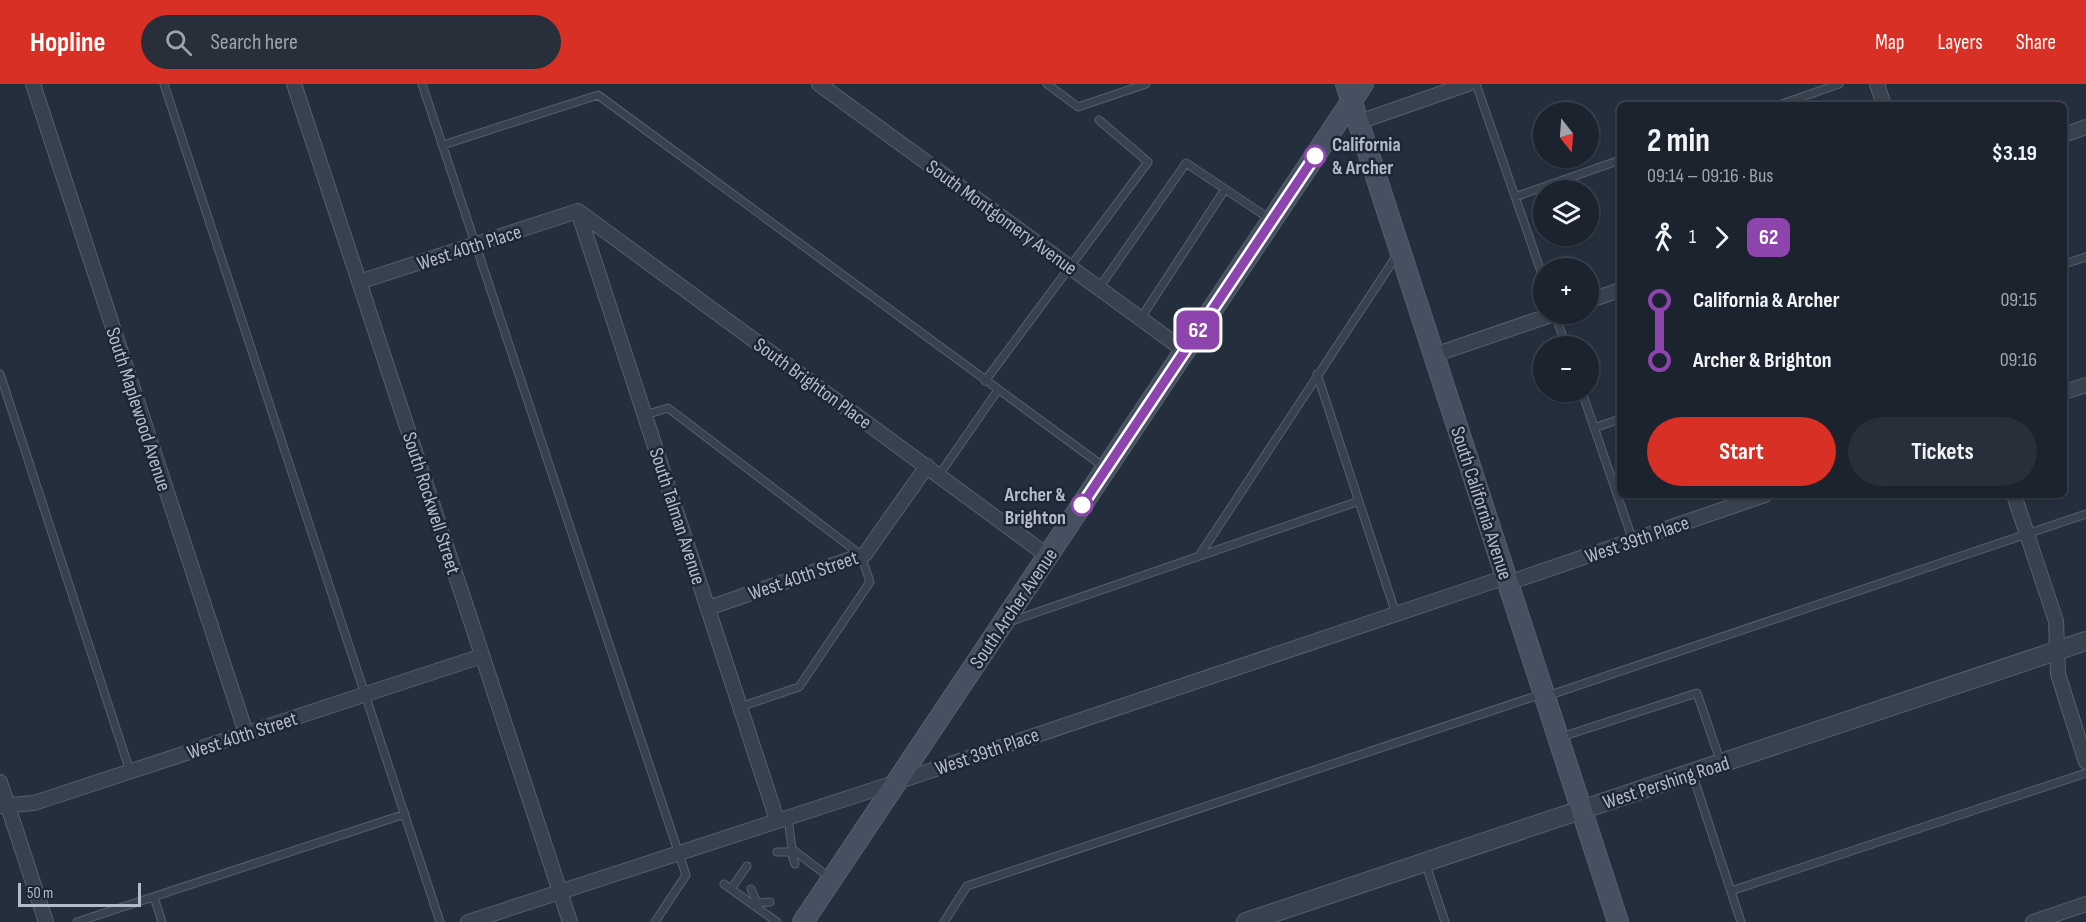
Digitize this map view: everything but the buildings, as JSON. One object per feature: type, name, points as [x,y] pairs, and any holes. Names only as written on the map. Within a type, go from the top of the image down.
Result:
[{"type":"main road","name":"South Archer Avenue","points":[[803,922],[1272,221],[1349,92],[1363,84]]},
{"type":"main road","name":"South California Avenue","points":[[1349,92],[1618,922]]},
{"type":"street","name":"South Maplewood Avenue","points":[[33,84],[246,734]]},
{"type":"street","name":"South Rockwell Street","points":[[294,84],[570,922]]},
{"type":"street","name":"South Montgomery Avenue","points":[[819,84],[1185,351]]},
{"type":"street","points":[[1359,122],[1468,84]]},
{"type":"street","points":[[1877,84],[1883,102]]},
{"type":"street","points":[[2067,134],[2086,127]]},
{"type":"street","name":"West 40th Place","points":[[359,282],[578,211]]},
{"type":"street","name":"South Talman Avenue","points":[[578,211],[740,707],[783,819]]},
{"type":"street","name":"South Brighton Place","points":[[578,211],[1048,556]]},
{"type":"street","points":[[1599,297],[1617,291]]},
{"type":"street","points":[[1434,355],[1533,321]]},
{"type":"street","points":[[2067,391],[2086,385]]},
{"type":"street","name":"West 40th Street","points":[[708,608],[865,554],[927,466]]},
{"type":"street","name":"West 39th Place","points":[[468,922],[897,782],[1396,614],[1633,541],[1756,498]]},
{"type":"street","points":[[2015,498],[2056,621],[2058,674],[2086,762]]},
{"type":"street","name":"West Pershing Road","points":[[1246,922],[2086,641]]},
{"type":"street","name":"West 40th Street","points":[[4,805],[34,803],[482,656]]},
{"type":"street","points":[[0,782],[4,805],[46,922]]},
{"type":"street","points":[[2033,922],[2086,904]]},
{"type":"lane","points":[[164,84],[440,922]]},
{"type":"lane","points":[[423,84],[686,875],[655,922]]},
{"type":"lane","points":[[1047,84],[1078,107],[1146,84]]},
{"type":"lane","points":[[1476,84],[1536,258]]},
{"type":"lane","points":[[1788,102],[1839,84]]},
{"type":"lane","points":[[443,145],[598,95],[1106,469]]},
{"type":"lane","points":[[985,381],[1148,162],[1099,120]]},
{"type":"lane","points":[[1515,197],[1617,161]]},
{"type":"lane","points":[[1099,288],[1186,163],[1272,221]]},
{"type":"lane","points":[[1141,318],[1225,189]]},
{"type":"lane","points":[[1199,556],[1400,250]]},
{"type":"lane","points":[[2067,263],[2086,257]]},
{"type":"lane","points":[[1317,374],[1396,614]]},
{"type":"lane","points":[[0,375],[130,771]]},
{"type":"lane","points":[[939,475],[998,390]]},
{"type":"lane","points":[[1585,402],[1617,495]]},
{"type":"lane","points":[[645,415],[668,408],[861,555],[870,582],[799,687],[740,707]]},
{"type":"lane","points":[[1594,428],[1617,420]]},
{"type":"lane","points":[[1618,498],[1633,541]]},
{"type":"lane","points":[[1003,624],[1359,501]]},
{"type":"lane","points":[[944,922],[966,886],[2086,514]]},
{"type":"lane","points":[[1558,737],[1697,693],[1721,764]]},
{"type":"lane","points":[[1692,773],[1741,922]]},
{"type":"lane","points":[[1731,891],[2086,773]]},
{"type":"lane","points":[[77,922],[405,814]]},
{"type":"lane","points":[[783,819],[790,853],[795,864]]},
{"type":"lane","points":[[777,852],[790,853],[832,879]]},
{"type":"lane","points":[[1425,862],[1445,922]]},
{"type":"lane","points":[[731,889],[747,866]]},
{"type":"lane","points":[[724,884],[757,902],[777,922]]},
{"type":"lane","points":[[751,890],[757,902]]},
{"type":"lane","points":[[154,897],[162,922]]},
{"type":"lane","points":[[757,902],[770,902]]},
{"type":"bus line","name":"62","points":[[1082,505],[1315,156]]},
{"type":"place","name":"California & Archer","points":[[1315,156]]},
{"type":"place","name":"Archer & Brighton","points":[[1082,505]]}]
